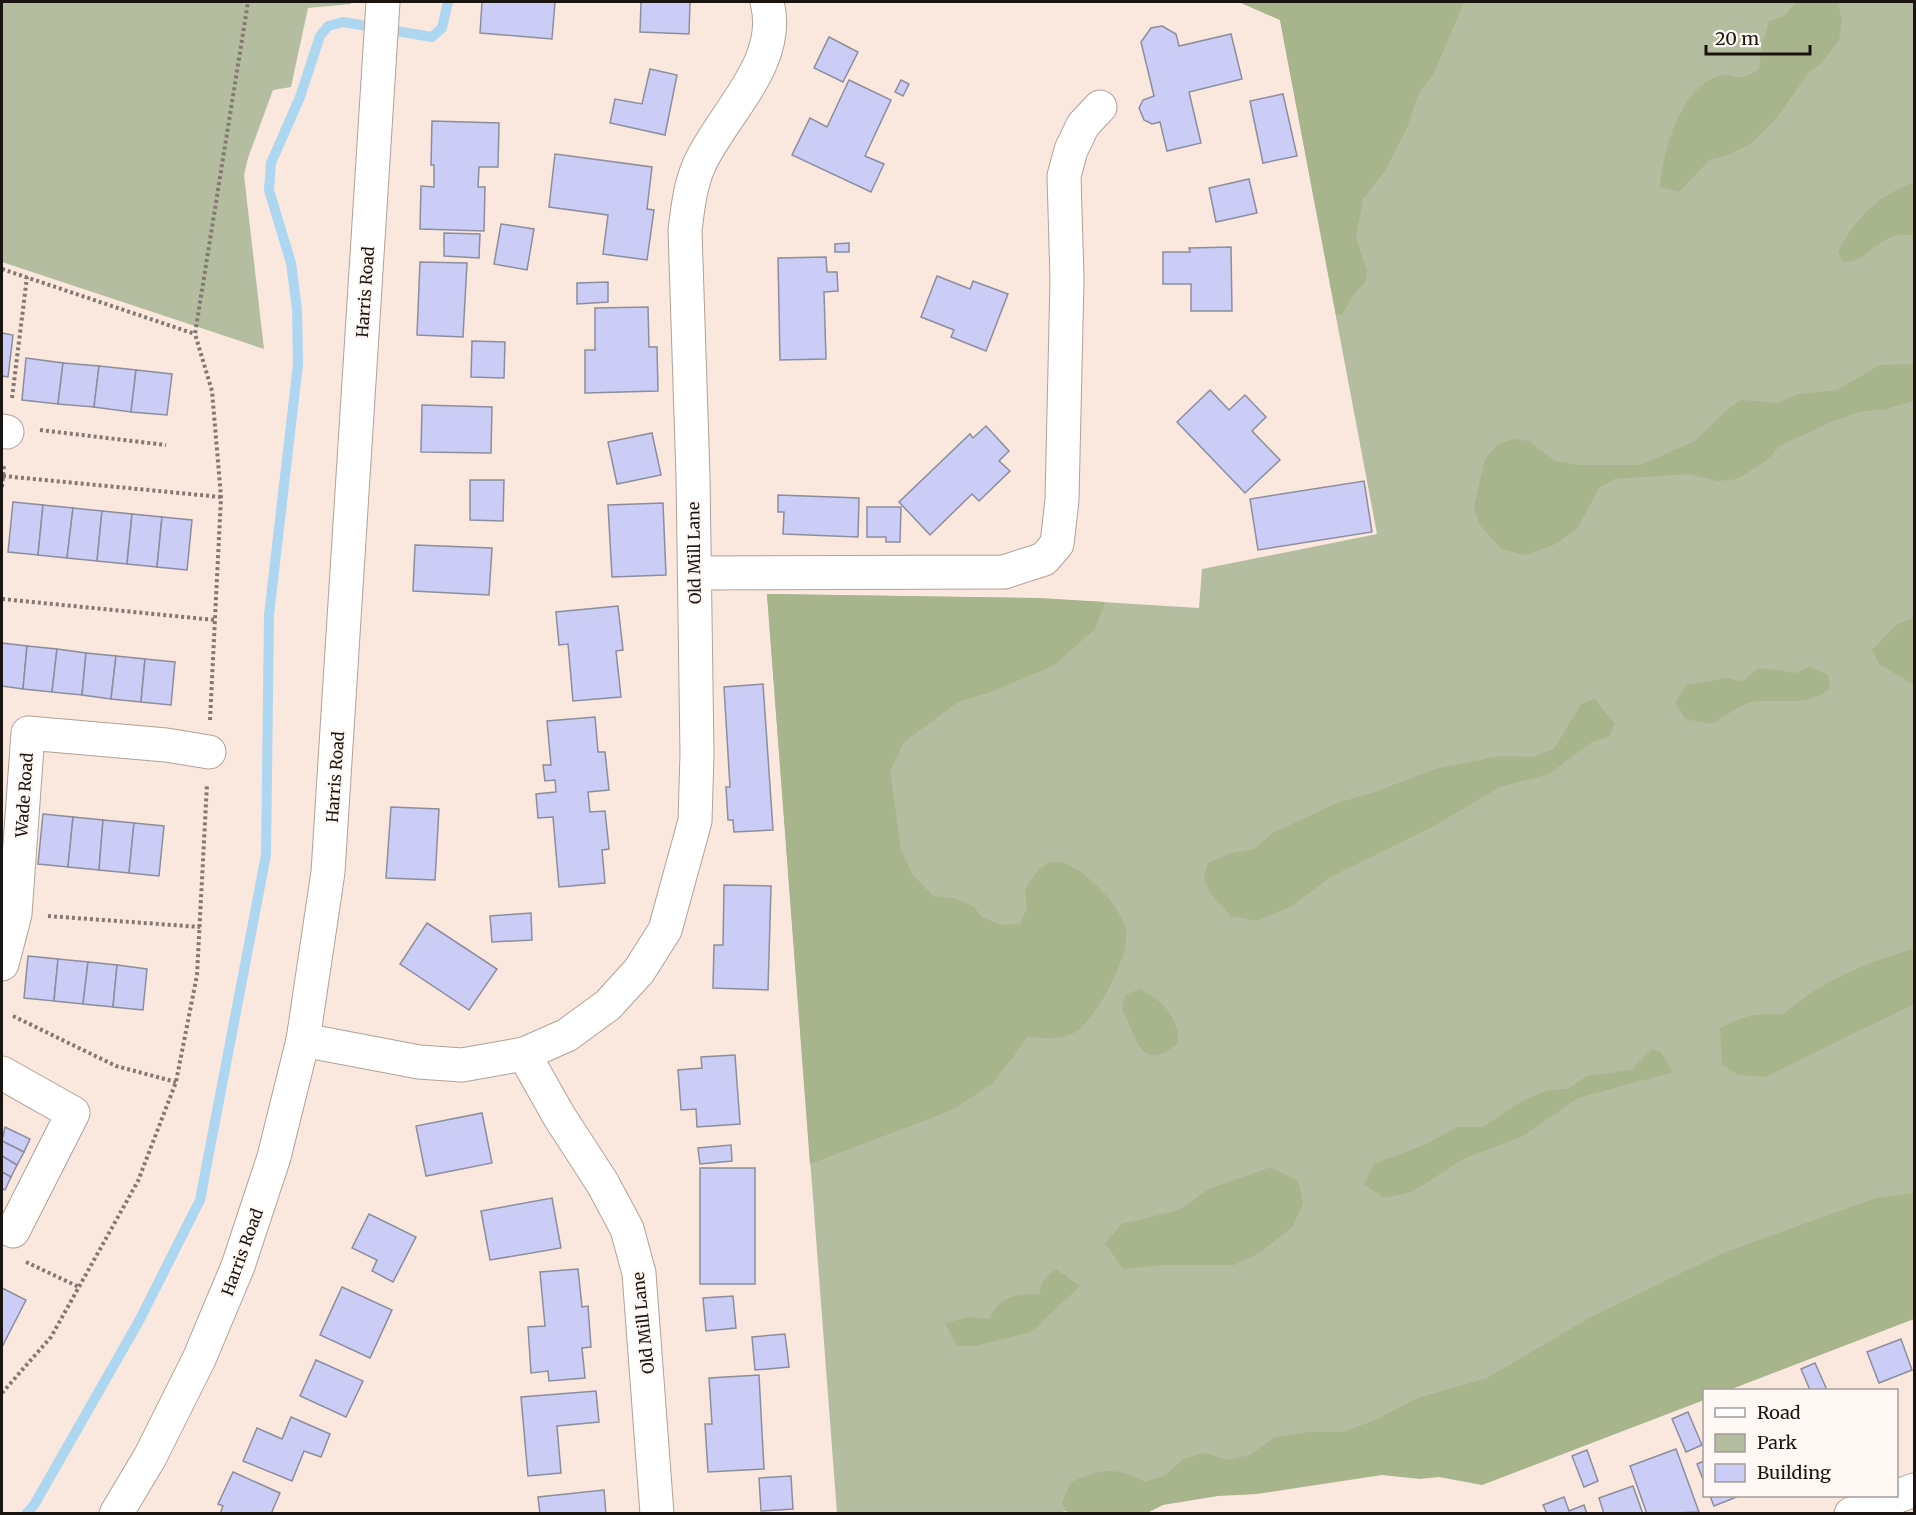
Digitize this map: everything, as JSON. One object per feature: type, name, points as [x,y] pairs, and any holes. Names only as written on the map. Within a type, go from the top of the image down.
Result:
[{"type":"street","name":"Harris Road","points":[[116,1514],[150,1457],[194,1369],[238,1266],[274,1157],[303,1040],[317,957],[329,861],[383,2]]},
{"type":"street","name":"Old Mill Lane","points":[[303,1040],[419,1062],[462,1065],[524,1054],[567,1035],[608,1005],[639,971],[665,930],[695,821],[697,754],[695,573],[685,230],[690,192],[700,163],[763,59],[770,39],[767,2]]},
{"type":"street","points":[[695,573],[1004,572],[1044,559],[1057,544],[1062,500],[1067,279],[1064,176],[1071,150],[1083,125],[1100,107]]},
{"type":"street","name":"Wade Road","points":[[2,964],[15,914],[28,733],[166,745],[209,752]]},
{"type":"street","name":"Old Mill Lane","points":[[524,1054],[559,1116],[603,1184],[627,1229],[639,1273],[657,1514]]},
{"type":"street","points":[[2,1073],[73,1113],[17,1245]]},
{"type":"street","points":[[1898,1496],[1914,1490]]},
{"type":"street","points":[[1851,1514],[1896,1497]]},
{"type":"path","points":[[2,268],[195,334]]},
{"type":"path","points":[[2,488],[6,430],[27,277]]},
{"type":"path","points":[[6,430],[166,445]]},
{"type":"path","points":[[3,476],[221,497]]},
{"type":"path","points":[[2,599],[215,620]]},
{"type":"path","points":[[15,914],[200,927]]},
{"type":"path","points":[[13,1016],[116,1066],[176,1082]]},
{"type":"path","points":[[17,1245],[79,1287]]},
{"type":"green space","points":[[2,2],[351,2],[351,4],[308,8],[291,87],[273,90],[248,158],[244,175],[264,349],[2,262]]},
{"type":"green space","points":[[1239,2],[1914,2],[1914,1317],[1703,1390],[1438,1447],[1056,1513],[837,1513],[767,594],[1037,598],[1199,608],[1202,569],[1377,534],[1280,20]]},
{"type":"green space","points":[[1239,2],[1464,2],[1435,71],[1418,95],[1406,130],[1385,171],[1363,199],[1356,237],[1367,271],[1365,282],[1354,294],[1342,315],[1336,315],[1280,20]]},
{"type":"green space","points":[[1796,2],[1838,2],[1842,21],[1839,40],[1822,62],[1808,74],[1774,121],[1752,143],[1726,156],[1709,160],[1679,192],[1660,187],[1670,138],[1685,104],[1708,81],[1723,75],[1742,77],[1759,70],[1762,45],[1769,21],[1784,16]]},
{"type":"green space","points":[[1914,182],[1914,235],[1900,235],[1888,239],[1864,256],[1843,262],[1838,251],[1853,227],[1878,201]]},
{"type":"green space","points":[[1914,364],[1914,401],[1886,409],[1859,412],[1831,422],[1780,446],[1766,461],[1737,479],[1718,481],[1688,474],[1614,479],[1599,488],[1577,529],[1556,544],[1525,555],[1501,549],[1479,524],[1474,507],[1485,459],[1497,445],[1512,439],[1529,441],[1555,461],[1577,465],[1640,465],[1695,441],[1730,407],[1742,400],[1777,403],[1798,394],[1837,390],[1880,365]]},
{"type":"green space","points":[[767,594],[1037,598],[1105,602],[1095,629],[1053,666],[991,692],[958,702],[904,742],[890,771],[901,849],[912,874],[933,896],[953,898],[973,906],[983,918],[1002,925],[1020,924],[1027,908],[1025,890],[1036,873],[1048,863],[1063,863],[1074,868],[1097,886],[1117,910],[1126,930],[1123,955],[1111,985],[1094,1012],[1077,1031],[1059,1038],[1028,1037],[993,1083],[952,1110],[810,1164]]},
{"type":"green space","points":[[1914,618],[1914,685],[1879,664],[1872,650],[1897,624]]},
{"type":"green space","points":[[1809,666],[1828,675],[1830,688],[1812,698],[1748,703],[1711,724],[1685,719],[1675,703],[1686,685],[1728,678],[1742,682],[1758,668],[1797,673]]},
{"type":"green space","points":[[1595,699],[1615,724],[1609,737],[1592,742],[1549,774],[1500,787],[1432,827],[1332,876],[1290,907],[1257,921],[1231,916],[1210,893],[1204,878],[1208,863],[1232,853],[1254,849],[1273,833],[1337,803],[1375,792],[1435,769],[1501,756],[1532,757],[1554,749],[1581,704]]},
{"type":"green space","points":[[1914,949],[1914,1004],[1765,1077],[1738,1075],[1722,1064],[1720,1029],[1750,1016],[1783,1015],[1797,1003],[1844,974]]},
{"type":"green space","points":[[1139,989],[1155,998],[1168,1010],[1176,1026],[1178,1043],[1159,1055],[1151,1055],[1140,1047],[1123,1012],[1125,995]]},
{"type":"green space","points":[[1652,1049],[1661,1052],[1673,1072],[1578,1098],[1523,1136],[1463,1159],[1412,1192],[1384,1198],[1364,1184],[1374,1164],[1427,1144],[1456,1127],[1483,1127],[1522,1101],[1548,1090],[1568,1089],[1587,1076],[1631,1070]]},
{"type":"green space","points":[[1271,1167],[1298,1181],[1303,1203],[1293,1226],[1261,1252],[1234,1265],[1162,1265],[1123,1269],[1105,1243],[1122,1224],[1179,1210],[1209,1189]]},
{"type":"green space","points":[[1914,1193],[1914,1319],[1732,1389],[1703,1389],[1703,1400],[1482,1485],[1439,1477],[1420,1479],[1382,1475],[1257,1494],[1218,1496],[1163,1505],[1147,1513],[1067,1513],[1062,1502],[1071,1482],[1092,1474],[1108,1471],[1124,1473],[1145,1482],[1164,1476],[1183,1459],[1205,1453],[1228,1460],[1250,1455],[1275,1437],[1308,1432],[1342,1432],[1373,1421],[1418,1398],[1487,1378],[1589,1318],[1723,1253],[1876,1198]]},
{"type":"green space","points":[[1056,1269],[1080,1286],[1031,1332],[975,1346],[957,1346],[945,1323],[970,1317],[989,1319],[998,1306],[1009,1298],[1039,1294],[1043,1281]]},
{"type":"building","points":[[482,2],[555,2],[552,39],[480,33]]},
{"type":"building","points":[[641,2],[690,2],[689,34],[640,32]]},
{"type":"building","points":[[1162,26],[1176,34],[1179,46],[1231,34],[1242,79],[1189,92],[1201,143],[1167,151],[1160,122],[1152,124],[1144,120],[1139,108],[1143,100],[1154,96],[1141,42],[1151,28]]},
{"type":"building","points":[[829,37],[858,52],[843,82],[814,68]]},
{"type":"building","points":[[650,69],[677,75],[665,135],[610,123],[615,99],[642,104]]},
{"type":"building","points":[[849,80],[891,100],[865,156],[884,164],[871,192],[792,155],[810,118],[827,127]]},
{"type":"building","points":[[901,80],[909,84],[903,96],[895,92]]},
{"type":"building","points":[[1283,94],[1297,156],[1263,163],[1250,101]]},
{"type":"building","points":[[432,121],[499,123],[498,167],[479,167],[478,187],[485,187],[484,231],[420,229],[421,186],[434,187],[434,165],[431,165]]},
{"type":"building","points":[[555,154],[652,167],[647,209],[654,210],[647,260],[603,254],[608,215],[549,207]]},
{"type":"building","points":[[1249,179],[1257,213],[1216,222],[1209,188]]},
{"type":"building","points":[[501,224],[534,229],[527,270],[494,264]]},
{"type":"building","points":[[444,233],[480,234],[479,258],[444,256]]},
{"type":"building","points":[[849,243],[849,252],[835,252],[835,244]]},
{"type":"building","points":[[1231,247],[1232,311],[1191,311],[1191,284],[1163,284],[1163,252],[1190,252],[1189,248]]},
{"type":"building","points":[[826,257],[827,272],[837,272],[838,291],[824,292],[826,359],[780,360],[778,258]]},
{"type":"building","points":[[420,262],[467,263],[463,337],[417,335]]},
{"type":"building","points":[[937,276],[970,289],[973,281],[1008,294],[986,351],[951,337],[954,330],[921,317]]},
{"type":"building","points":[[608,282],[608,302],[577,304],[577,283]]},
{"type":"building","points":[[648,307],[649,347],[657,347],[658,391],[585,393],[585,350],[595,350],[595,308]]},
{"type":"building","points":[[2,333],[13,335],[8,377],[2,376]]},
{"type":"building","points":[[472,341],[505,342],[504,378],[471,377]]},
{"type":"building","points":[[26,358],[63,363],[58,404],[22,400]]},
{"type":"building","points":[[63,363],[99,366],[94,407],[58,404]]},
{"type":"building","points":[[99,366],[136,370],[131,412],[94,407]]},
{"type":"building","points":[[136,370],[172,374],[167,415],[131,412]]},
{"type":"building","points":[[1210,390],[1229,410],[1245,395],[1266,417],[1252,431],[1280,460],[1245,493],[1177,422]]},
{"type":"building","points":[[422,405],[492,407],[491,453],[421,452]]},
{"type":"building","points":[[986,426],[1009,451],[999,461],[1010,471],[979,501],[972,494],[930,535],[899,502],[970,434],[973,438]]},
{"type":"building","points":[[652,433],[661,475],[617,484],[608,442]]},
{"type":"building","points":[[470,480],[504,480],[503,521],[470,520]]},
{"type":"building","points":[[1364,481],[1372,532],[1258,550],[1250,499]]},
{"type":"building","points":[[778,495],[859,498],[858,537],[783,534],[784,512],[778,512]]},
{"type":"building","points":[[13,502],[43,505],[38,555],[8,552]]},
{"type":"building","points":[[663,503],[666,575],[612,577],[608,505]]},
{"type":"building","points":[[43,505],[73,508],[67,558],[38,555]]},
{"type":"building","points":[[867,507],[901,507],[900,542],[886,542],[886,537],[867,537]]},
{"type":"building","points":[[73,508],[102,511],[97,561],[67,558]]},
{"type":"building","points":[[102,511],[132,514],[127,564],[97,561]]},
{"type":"building","points":[[132,514],[162,517],[157,567],[127,564]]},
{"type":"building","points":[[162,517],[192,520],[187,570],[157,567]]},
{"type":"building","points":[[415,545],[492,548],[489,595],[413,591]]},
{"type":"building","points":[[618,606],[623,650],[616,651],[621,697],[573,701],[568,644],[559,645],[556,612]]},
{"type":"building","points":[[2,643],[27,646],[23,689],[2,686]]},
{"type":"building","points":[[27,646],[57,649],[52,692],[23,689]]},
{"type":"building","points":[[57,649],[86,653],[82,695],[52,692]]},
{"type":"building","points":[[86,653],[116,656],[111,699],[82,695]]},
{"type":"building","points":[[116,656],[145,659],[141,702],[111,699]]},
{"type":"building","points":[[145,659],[175,662],[171,705],[141,702]]},
{"type":"building","points":[[763,684],[773,830],[734,832],[733,820],[728,820],[726,787],[730,787],[724,687]]},
{"type":"building","points":[[595,717],[598,752],[605,752],[609,790],[588,792],[590,812],[605,811],[609,849],[602,850],[605,883],[559,887],[553,817],[538,818],[536,794],[556,792],[555,780],[545,781],[543,765],[551,765],[547,721]]},
{"type":"building","points":[[391,807],[439,809],[435,880],[386,878]]},
{"type":"building","points":[[43,814],[73,817],[68,867],[38,864]]},
{"type":"building","points":[[73,817],[103,820],[99,870],[68,867]]},
{"type":"building","points":[[103,820],[134,823],[129,873],[99,870]]},
{"type":"building","points":[[134,823],[164,826],[159,876],[129,873]]},
{"type":"building","points":[[724,885],[771,886],[768,990],[713,988],[714,945],[723,945]]},
{"type":"building","points":[[531,913],[532,940],[492,942],[490,916]]},
{"type":"building","points":[[427,923],[497,969],[469,1010],[400,964]]},
{"type":"building","points":[[28,956],[58,959],[54,1001],[24,998]]},
{"type":"building","points":[[58,959],[88,962],[83,1004],[54,1001]]},
{"type":"building","points":[[88,962],[117,965],[113,1007],[83,1004]]},
{"type":"building","points":[[117,965],[147,969],[143,1010],[113,1007]]},
{"type":"building","points":[[735,1055],[740,1124],[697,1127],[696,1109],[681,1110],[678,1070],[702,1068],[701,1057]]},
{"type":"building","points":[[482,1113],[492,1163],[426,1176],[416,1126]]},
{"type":"building","points":[[5,1127],[30,1139],[24,1152],[2,1141]]},
{"type":"building","points":[[2,1141],[24,1152],[17,1165],[2,1156]]},
{"type":"building","points":[[731,1145],[732,1161],[700,1164],[698,1148]]},
{"type":"building","points":[[2,1156],[17,1165],[11,1177],[2,1172]]},
{"type":"building","points":[[700,1168],[755,1168],[755,1284],[700,1284]]},
{"type":"building","points":[[2,1172],[11,1177],[5,1190],[2,1188]]},
{"type":"building","points":[[552,1198],[561,1248],[490,1260],[481,1211]]},
{"type":"building","points":[[369,1214],[416,1237],[393,1282],[372,1271],[377,1260],[352,1248]]},
{"type":"building","points":[[578,1269],[582,1307],[588,1306],[591,1347],[582,1348],[585,1378],[549,1381],[548,1371],[531,1373],[528,1327],[545,1326],[540,1272]]},
{"type":"building","points":[[342,1287],[392,1310],[370,1358],[320,1335]]},
{"type":"building","points":[[2,1288],[26,1300],[3,1345],[2,1344]]},
{"type":"building","points":[[733,1296],[736,1328],[706,1331],[703,1298]]},
{"type":"building","points":[[785,1334],[789,1367],[755,1370],[752,1337]]},
{"type":"building","points":[[1901,1339],[1912,1370],[1879,1383],[1867,1352]]},
{"type":"building","points":[[316,1360],[363,1381],[346,1417],[300,1396]]},
{"type":"building","points":[[1815,1363],[1827,1389],[1810,1389],[1801,1369]]},
{"type":"building","points":[[759,1375],[764,1469],[708,1472],[705,1424],[712,1424],[709,1378]]},
{"type":"building","points":[[596,1391],[599,1422],[557,1426],[561,1473],[528,1476],[521,1397]]},
{"type":"building","points":[[1688,1412],[1702,1445],[1686,1452],[1672,1419]]},
{"type":"building","points":[[291,1417],[330,1434],[321,1457],[304,1451],[292,1481],[243,1461],[257,1428],[282,1439]]},
{"type":"building","points":[[1676,1449],[1699,1512],[1647,1514],[1630,1466]]},
{"type":"building","points":[[1587,1450],[1598,1481],[1584,1487],[1572,1456]]},
{"type":"building","points":[[1703,1461],[1703,1479],[1697,1464]]},
{"type":"building","points":[[233,1472],[280,1493],[271,1514],[220,1514],[223,1506],[218,1504]]},
{"type":"building","points":[[791,1476],[793,1509],[761,1511],[759,1478]]},
{"type":"building","points":[[1633,1486],[1643,1514],[1604,1514],[1599,1498]]},
{"type":"building","points":[[604,1490],[606,1514],[540,1514],[538,1497]]},
{"type":"building","points":[[1564,1497],[1569,1511],[1584,1505],[1587,1514],[1547,1514],[1543,1505]]},
{"type":"building","points":[[1710,1497],[1736,1497],[1714,1506]]},
{"type":"waterway","points":[[26,1514],[34,1505],[139,1321],[200,1200],[266,855],[269,615],[298,364],[297,309],[291,263],[269,190],[271,163],[300,97],[320,36],[328,26],[343,22],[432,37],[442,28],[448,2]]}]
